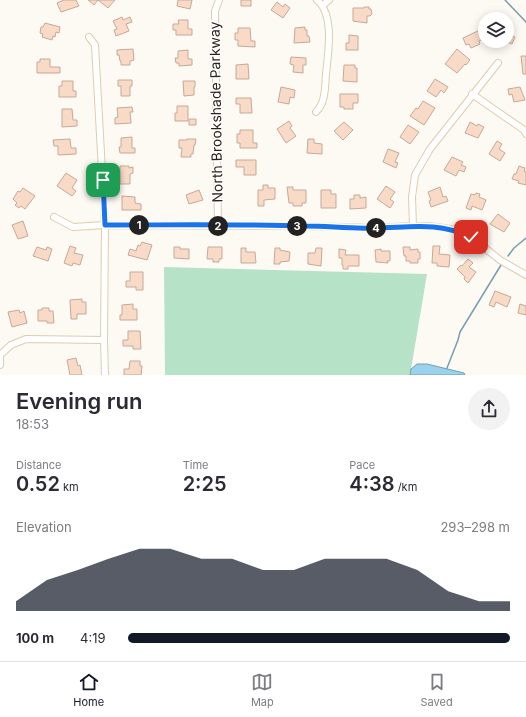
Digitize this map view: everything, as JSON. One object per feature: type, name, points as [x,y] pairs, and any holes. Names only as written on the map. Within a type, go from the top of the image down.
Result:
[{"type":"street","name":"North Brookshade Parkway","points":[[218,226],[215,11],[219,0]]},
{"type":"street","points":[[316,112],[322,104],[325,90],[330,38],[323,5],[317,0]]},
{"type":"street","points":[[323,5],[329,0]]},
{"type":"street","points":[[89,37],[95,45],[105,225],[104,340],[106,375]]},
{"type":"street","points":[[413,226],[412,197],[415,175],[430,150],[472,94],[498,63]]},
{"type":"street","points":[[472,94],[524,130],[526,134]]},
{"type":"street","points":[[54,217],[73,227],[105,225],[305,226],[373,228],[413,226],[443,228],[471,237],[508,265],[526,275]]},
{"type":"street","points":[[0,365],[0,355],[11,345],[26,339],[104,340]]},
{"type":"green space","points":[[164,267],[427,274],[410,375],[165,375]]},
{"type":"water","points":[[417,364],[427,364],[464,373],[465,375],[410,375],[411,369]]},
{"type":"building","points":[[64,0],[76,0],[79,6],[61,12],[57,3]]},
{"type":"building","points":[[88,0],[98,0],[94,5]]},
{"type":"building","points":[[98,0],[115,0],[108,8]]},
{"type":"building","points":[[178,0],[192,0],[190,9],[177,6]]},
{"type":"building","points":[[241,0],[251,0],[251,6],[241,6]]},
{"type":"building","points":[[277,2],[283,7],[285,4],[290,8],[283,18],[271,10]]},
{"type":"building","points":[[369,7],[372,14],[367,16],[367,23],[353,21],[353,8]]},
{"type":"building","points":[[122,17],[123,20],[130,17],[132,22],[126,24],[129,31],[116,36],[114,30],[117,29],[113,21]]},
{"type":"building","points":[[178,20],[188,20],[188,29],[192,29],[192,35],[176,35],[176,30],[173,30],[173,24],[179,24]]},
{"type":"building","points":[[45,23],[60,27],[59,33],[56,32],[55,37],[53,36],[52,40],[42,37],[43,34],[40,33],[41,27],[43,27]]},
{"type":"building","points":[[305,27],[310,42],[294,43],[295,28]]},
{"type":"building","points":[[238,28],[250,28],[251,41],[255,41],[255,47],[238,46],[238,40],[235,40],[235,33],[238,33]]},
{"type":"building","points":[[478,31],[478,45],[471,48],[469,44],[466,45],[463,38]]},
{"type":"building","points":[[349,35],[358,36],[358,50],[346,50],[346,43],[349,43]]},
{"type":"building","points":[[133,49],[134,60],[130,61],[130,65],[121,65],[119,55],[117,55],[117,50]]},
{"type":"building","points":[[457,49],[470,60],[457,73],[445,64]]},
{"type":"building","points":[[188,50],[188,59],[192,59],[192,65],[179,66],[179,63],[176,63],[175,58],[178,58],[178,51]]},
{"type":"building","points":[[521,56],[526,56],[526,74],[523,74]]},
{"type":"building","points":[[291,57],[306,58],[306,65],[303,65],[303,73],[293,72],[294,65],[290,64]]},
{"type":"building","points":[[40,59],[50,59],[50,67],[60,67],[60,73],[37,73],[37,62],[40,62]]},
{"type":"building","points":[[248,64],[249,79],[236,79],[236,65]]},
{"type":"building","points":[[344,65],[355,65],[355,68],[357,68],[357,82],[343,81]]},
{"type":"building","points":[[435,79],[448,87],[444,93],[441,90],[436,97],[427,91]]},
{"type":"building","points":[[118,80],[132,80],[132,86],[130,86],[130,96],[121,96],[121,86],[118,86]]},
{"type":"building","points":[[62,81],[73,81],[73,91],[76,91],[76,97],[59,97],[59,86],[62,86]]},
{"type":"building","points":[[183,81],[195,81],[194,95],[184,96]]},
{"type":"building","points":[[281,87],[295,90],[294,98],[290,97],[289,104],[278,102]]},
{"type":"building","points":[[520,87],[525,100],[514,102],[512,94],[509,95],[508,89]]},
{"type":"building","points":[[340,94],[358,94],[358,103],[353,103],[353,109],[344,109],[344,107],[340,107]]},
{"type":"building","points":[[236,98],[251,98],[252,113],[240,113],[240,104],[236,104]]},
{"type":"building","points":[[423,101],[435,108],[424,125],[410,116],[416,108],[418,109]]},
{"type":"building","points":[[177,106],[188,106],[188,121],[175,121]]},
{"type":"building","points":[[132,107],[133,112],[130,112],[131,123],[115,124],[115,118],[118,117],[117,108]]},
{"type":"building","points":[[62,109],[72,109],[73,120],[77,120],[77,126],[62,127]]},
{"type":"building","points":[[189,119],[196,119],[196,125],[189,125]]},
{"type":"building","points":[[289,121],[292,126],[290,128],[296,136],[286,143],[277,129]]},
{"type":"building","points":[[344,122],[353,130],[343,140],[334,131]]},
{"type":"building","points":[[470,122],[477,126],[478,124],[484,127],[478,138],[465,133]]},
{"type":"building","points":[[408,125],[419,132],[410,144],[400,137]]},
{"type":"building","points":[[240,130],[253,130],[253,143],[257,143],[257,148],[240,148],[240,143],[237,143],[237,134],[240,134]]},
{"type":"building","points":[[132,137],[132,148],[135,148],[135,153],[120,153],[119,147],[121,147],[121,138]]},
{"type":"building","points":[[70,139],[71,148],[76,148],[76,154],[58,155],[58,146],[54,146],[53,140]]},
{"type":"building","points":[[196,139],[193,154],[191,154],[191,157],[181,157],[182,148],[179,148],[179,140]]},
{"type":"building","points":[[308,139],[314,139],[314,143],[322,144],[322,154],[307,153]]},
{"type":"building","points":[[497,141],[502,144],[499,149],[505,153],[500,161],[489,154]]},
{"type":"building","points":[[388,149],[399,153],[395,162],[398,163],[396,168],[383,162]]},
{"type":"building","points":[[452,157],[463,162],[461,165],[466,167],[464,172],[459,170],[456,176],[444,170]]},
{"type":"building","points":[[236,160],[256,160],[256,175],[244,175],[244,167],[236,167]]},
{"type":"building","points":[[120,166],[129,166],[129,168],[133,167],[133,173],[130,174],[130,184],[120,184]]},
{"type":"building","points":[[519,166],[525,168],[526,185],[518,183],[519,181],[512,179]]},
{"type":"building","points":[[66,173],[77,180],[72,188],[76,191],[72,196],[57,186]]},
{"type":"building","points":[[263,185],[268,185],[268,188],[275,188],[275,199],[264,200],[264,206],[258,206],[258,190],[263,190]]},
{"type":"building","points":[[386,186],[395,192],[390,199],[394,202],[390,208],[377,199]]},
{"type":"building","points":[[287,187],[293,187],[293,190],[306,190],[306,203],[302,203],[302,206],[293,206],[293,203],[289,203]]},
{"type":"building","points":[[440,187],[443,197],[446,196],[448,201],[431,207],[429,201],[431,200],[428,192]]},
{"type":"building","points":[[23,188],[35,196],[25,209],[21,206],[19,208],[15,205],[17,203],[13,199],[18,191],[20,192]]},
{"type":"building","points":[[199,190],[203,200],[189,204],[186,195]]},
{"type":"building","points":[[321,190],[331,190],[331,194],[336,194],[336,208],[321,208]]},
{"type":"building","points":[[476,193],[480,194],[479,197],[486,200],[482,210],[472,206],[471,210],[466,208],[471,194],[475,195]]},
{"type":"building","points":[[354,195],[360,195],[360,198],[366,197],[366,208],[350,209],[350,199],[354,199]]},
{"type":"building","points":[[122,196],[135,197],[135,203],[141,204],[141,210],[122,210]]},
{"type":"building","points":[[498,214],[510,223],[504,232],[490,224]]},
{"type":"building","points":[[23,221],[28,236],[18,239],[12,225]]},
{"type":"building","points":[[142,242],[152,245],[147,260],[128,255],[130,249],[136,251],[138,245],[140,246]]},
{"type":"building","points":[[70,246],[76,248],[74,253],[83,255],[80,265],[73,263],[72,266],[64,263]]},
{"type":"building","points":[[433,246],[440,246],[439,254],[450,255],[449,267],[437,266],[437,263],[432,263]]},
{"type":"building","points":[[37,247],[46,250],[47,247],[52,249],[48,261],[33,256]]},
{"type":"building","points":[[174,247],[189,249],[189,259],[174,258]]},
{"type":"building","points":[[208,247],[222,247],[222,259],[219,259],[219,262],[213,262],[213,259],[207,259]]},
{"type":"building","points":[[403,247],[410,247],[410,250],[418,249],[418,252],[420,252],[420,259],[418,259],[418,263],[410,263],[410,261],[406,261]]},
{"type":"building","points":[[241,248],[246,248],[246,252],[255,252],[256,263],[241,263]]},
{"type":"building","points":[[275,248],[280,248],[280,250],[290,252],[289,261],[274,264]]},
{"type":"building","points":[[316,248],[322,248],[321,266],[308,264],[308,253],[315,253]]},
{"type":"building","points":[[339,249],[346,250],[345,255],[359,255],[359,266],[348,266],[348,269],[343,269],[342,258],[339,258]]},
{"type":"building","points":[[381,249],[381,251],[390,251],[390,261],[387,261],[388,263],[376,262],[375,250]]},
{"type":"building","points":[[468,259],[473,263],[469,267],[476,272],[468,283],[464,279],[465,277],[457,269]]},
{"type":"building","points":[[130,272],[143,272],[143,290],[136,290],[136,287],[126,287],[126,281],[130,281]]},
{"type":"building","points":[[495,291],[511,297],[507,307],[496,302],[494,307],[489,305]]},
{"type":"building","points":[[82,299],[82,302],[86,302],[86,314],[77,314],[77,319],[71,319],[70,300]]},
{"type":"building","points":[[133,304],[133,309],[137,309],[137,320],[120,320],[120,315],[122,315],[122,305]]},
{"type":"building","points":[[520,304],[526,306],[526,315],[518,313]]},
{"type":"building","points":[[42,308],[49,308],[49,311],[53,311],[54,323],[38,321],[38,310],[42,310]]},
{"type":"building","points":[[19,310],[20,313],[24,311],[27,323],[12,327],[8,312]]},
{"type":"building","points":[[128,331],[140,331],[141,349],[133,349],[133,346],[123,346],[123,340],[128,340]]},
{"type":"building","points":[[76,358],[78,366],[80,365],[82,375],[70,375],[67,360]]},
{"type":"building","points":[[130,361],[140,361],[140,366],[142,366],[141,375],[124,375],[124,369],[129,369]]},
{"type":"waterway","points":[[505,0],[526,22]]},
{"type":"waterway","points":[[508,256],[514,248],[526,238]]},
{"type":"waterway","points":[[447,368],[460,332],[501,265]]},
{"type":"route","points":[[103,180],[105,225],[305,226],[373,228],[429,226],[451,229],[471,237]]}]
